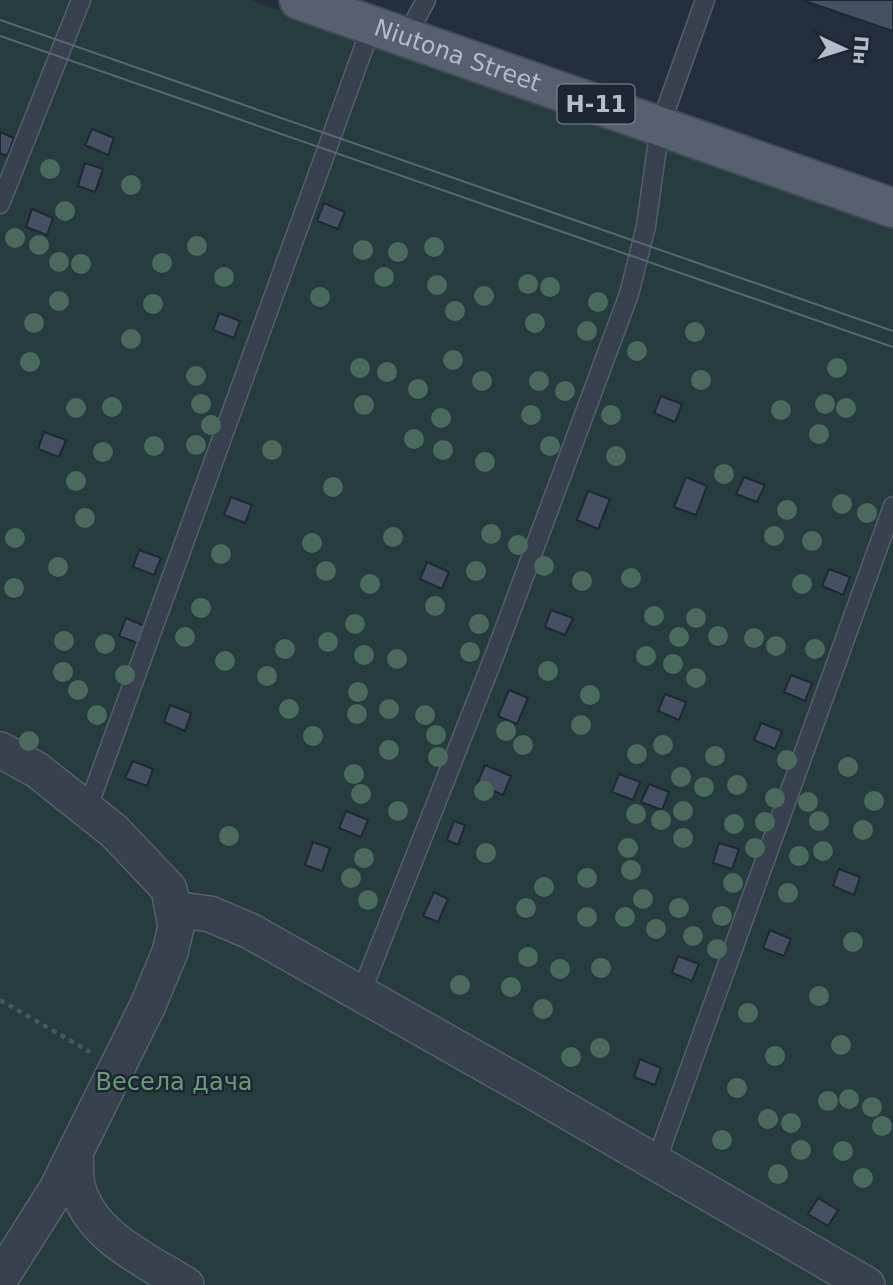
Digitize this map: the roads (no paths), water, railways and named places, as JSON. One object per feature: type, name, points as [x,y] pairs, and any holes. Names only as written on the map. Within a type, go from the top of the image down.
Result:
[{"type":"main road","name":"Niutona Street","points":[[299,0],[893,208]]},
{"type":"street","points":[[0,750],[37,771],[114,831],[169,889],[176,927],[170,952],[148,1005],[75,1153],[57,1189],[0,1279]]},
{"type":"street","points":[[173,909],[210,914],[250,931],[867,1285]]},
{"type":"street","points":[[75,1153],[77,1185],[85,1206],[114,1241],[186,1285]]},
{"type":"lane","points":[[0,204],[81,0]]},
{"type":"lane","points":[[88,810],[389,31],[426,0]]},
{"type":"lane","points":[[360,993],[497,649],[629,294],[646,226],[660,127],[705,0]]},
{"type":"lane","points":[[656,1162],[893,506]]},
{"type":"tram line","points":[[0,20],[893,331]]},
{"type":"tram line","points":[[0,36],[893,347]]},
{"type":"park label","name":"Весела дача","points":[[174,1082]]}]
